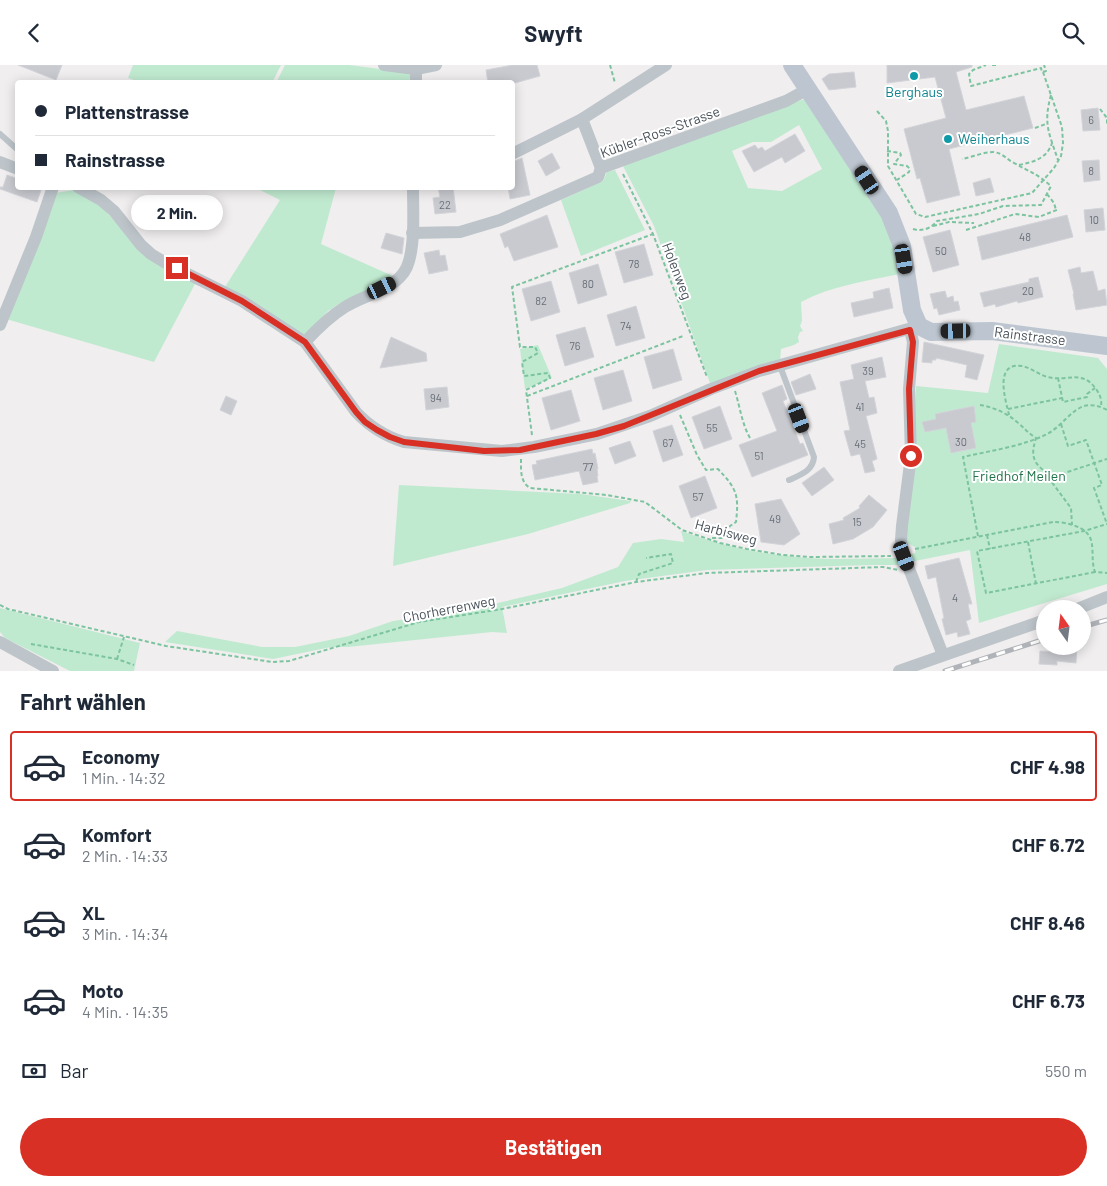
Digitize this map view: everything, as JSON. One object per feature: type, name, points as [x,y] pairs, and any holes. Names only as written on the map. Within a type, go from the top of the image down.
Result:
[{"type":"street","points":[[384,65],[416,69],[436,65]]},
{"type":"street","points":[[515,152],[582,119],[666,65]]},
{"type":"street","points":[[792,65],[889,213],[902,246],[914,328],[909,389],[911,456],[902,526],[903,554],[943,655]]},
{"type":"street","points":[[416,69],[416,80]]},
{"type":"street","name":"Kübler-Ross-Strasse","points":[[412,233],[460,232],[500,220],[598,177],[601,168],[786,101],[808,89]]},
{"type":"street","points":[[582,119],[601,168]]},
{"type":"street","points":[[0,162],[15,168]]},
{"type":"street","points":[[0,325],[36,237],[52,190]]},
{"type":"street","name":"Rainstrasse","points":[[84,190],[101,199],[114,211],[141,245],[164,262],[242,301],[305,342],[365,422],[390,437],[420,445],[502,451],[534,447],[596,434],[624,426],[744,377],[914,328],[931,332],[992,331],[1107,346]]},
{"type":"street","points":[[305,342],[325,320],[347,305],[399,280],[409,262],[413,190]]},
{"type":"street","points":[[1091,603],[1107,597]]},
{"type":"street","points":[[899,671],[1036,623]]},
{"type":"street","points":[[0,642],[53,671]]},
{"type":"lane","points":[[0,134],[15,147]]},
{"type":"lane","points":[[780,366],[814,457],[812,466],[807,471],[789,480]]},
{"type":"path","points":[[610,65],[619,95]]},
{"type":"path","points":[[878,111],[886,121],[888,131],[888,166],[916,214],[925,217],[1032,193],[1061,156],[1063,143],[1062,127],[1044,72],[1042,72],[1040,66],[971,85],[970,74],[973,70],[986,65]]},
{"type":"path","points":[[992,65],[998,65]]},
{"type":"path","points":[[1044,65],[1046,71],[1044,72]]},
{"type":"path","points":[[1051,94],[1046,124],[1058,160]]},
{"type":"path","points":[[1100,109],[1106,118],[1107,126]]},
{"type":"path","points":[[1035,128],[1046,124]]},
{"type":"path","points":[[1019,165],[1033,162],[1044,156],[1050,150],[1052,142]]},
{"type":"path","points":[[887,151],[900,153],[901,155],[894,163],[895,165],[907,165],[910,169],[910,172],[896,181]]},
{"type":"path","points":[[933,226],[938,221],[979,214],[1003,206],[1041,205],[1051,186],[1036,173],[1013,163],[1004,155],[991,152],[962,159]]},
{"type":"path","name":"Holenweg","points":[[617,163],[653,234],[711,389]]},
{"type":"path","points":[[966,229],[1015,214],[1038,217],[1058,210],[1047,194]]},
{"type":"path","points":[[914,229],[918,230],[949,222],[974,223]]},
{"type":"path","points":[[534,447],[526,391],[550,378],[548,373],[524,376],[522,362],[538,353],[536,347],[520,347],[512,287],[653,234]]},
{"type":"path","points":[[527,396],[683,336]]},
{"type":"path","points":[[1010,417],[1002,381],[1011,367],[1022,366],[1048,377],[1085,378],[1095,388],[1102,400],[1100,407]]},
{"type":"path","points":[[1058,378],[1063,402],[1087,397],[1087,394],[1095,388]]},
{"type":"path","points":[[733,387],[744,419],[744,426],[750,438]]},
{"type":"path","points":[[1008,409],[1062,398]]},
{"type":"path","points":[[980,405],[990,407],[1017,421],[1027,433],[1036,438]]},
{"type":"path","points":[[978,537],[963,457],[1007,448],[1045,435],[1085,406],[1092,405],[1107,410]]},
{"type":"path","points":[[678,410],[697,455],[706,469],[718,469],[733,485],[738,503],[736,522],[730,527],[728,536],[711,538],[710,540]]},
{"type":"path","points":[[1061,423],[1068,446],[1086,440],[1102,485],[1094,488],[1107,524],[1084,531],[978,551],[986,593],[1095,572],[1107,573]]},
{"type":"path","points":[[1036,438],[1032,451],[1033,458],[1072,509],[1072,525],[1088,535],[1091,541],[1092,564],[1095,572]]},
{"type":"path","name":"Harbisweg","points":[[520,455],[522,479],[524,484],[530,489],[607,495],[645,502],[682,530],[710,540],[783,555],[811,557],[903,554],[1053,522],[1072,525]]},
{"type":"path","points":[[1049,478],[1107,459]]},
{"type":"path","points":[[987,535],[990,549]]},
{"type":"path","points":[[1028,542],[1036,584]]},
{"type":"path","points":[[636,582],[639,574],[673,563],[671,554],[646,558]]},
{"type":"path","name":"Chorherrenweg","points":[[0,605],[8,609],[166,646],[272,662],[289,661],[419,622],[502,609],[636,582],[707,573],[883,567],[910,571]]},
{"type":"path","points":[[117,659],[124,637]]},
{"type":"path","points":[[24,643],[117,659],[134,665]]},
{"type":"green space","points":[[133,65],[281,65],[274,80],[134,80],[128,78]]},
{"type":"green space","points":[[285,65],[349,65],[412,73],[411,80],[278,80]]},
{"type":"green space","points":[[804,99],[880,214],[895,246],[900,274],[837,288],[812,296],[801,302],[802,321],[800,326],[803,331],[800,332],[798,337],[799,342],[781,349],[780,362],[711,386],[654,226],[623,166]],"holes":[[[799,125],[822,169],[782,191],[748,188],[732,151],[753,142],[771,142]]]},
{"type":"green space","points":[[615,170],[645,230],[581,256],[561,200],[603,181],[607,172]]},
{"type":"green space","points":[[74,190],[99,204],[150,259],[196,282],[154,362],[6,319],[55,193]]},
{"type":"green space","points":[[260,190],[335,190],[321,244],[395,277],[328,311],[304,337],[225,287],[280,200]]},
{"type":"green space","name":"Friedhof Meilen","points":[[999,344],[1098,358],[1107,369],[1107,584],[1054,600],[1036,600],[1036,606],[979,623],[970,550],[910,562],[910,555],[915,553],[916,548],[908,543],[906,536],[916,386],[988,393]]},
{"type":"green space","points":[[538,345],[552,378],[525,389],[520,349]]},
{"type":"green space","points":[[399,485],[581,494],[631,501],[630,503],[528,534],[393,566]]},
{"type":"green space","points":[[681,531],[712,541],[775,555],[819,559],[900,558],[901,565],[707,570],[625,581],[502,607],[507,633],[492,632],[348,647],[331,647],[273,659],[165,642],[177,631],[262,647],[295,647],[349,636],[393,621],[472,609],[562,588],[618,567],[633,543],[661,539],[684,542]]},
{"type":"green space","points":[[0,608],[140,643],[134,671],[70,671],[5,638],[0,632]]},
{"type":"building","points":[[18,65],[62,65],[56,80]]},
{"type":"building","points":[[513,65],[537,65],[540,76],[515,83],[515,80],[488,80],[486,70]]},
{"type":"building","name":"Weiherhaus","points":[[887,65],[972,65],[972,67],[956,72],[966,110],[1024,96],[1033,128],[949,149],[960,195],[927,203],[920,178],[917,179],[904,129],[946,118],[935,77],[887,83]]},
{"type":"building","points":[[854,72],[856,87],[829,90],[822,79],[829,74]]},
{"type":"building","points":[[1098,108],[1100,130],[1083,131],[1081,110]]},
{"type":"building","points":[[795,134],[805,151],[785,163],[782,157],[754,172],[742,151],[755,145],[758,149],[762,147],[765,151]]},
{"type":"building","points":[[552,153],[560,168],[546,176],[538,161]]},
{"type":"building","points":[[522,158],[530,195],[510,199],[508,190],[515,190],[515,161]]},
{"type":"building","points":[[1099,160],[1100,180],[1084,182],[1082,161]]},
{"type":"building","points":[[7,175],[15,178],[15,190],[41,190],[37,202],[0,189],[0,187],[3,187]]},
{"type":"building","points":[[990,178],[994,192],[976,196],[973,183]]},
{"type":"building","points":[[439,190],[453,190],[456,212],[435,214],[433,198],[440,197]]},
{"type":"building","points":[[1103,208],[1105,230],[1086,232],[1084,210]]},
{"type":"building","points":[[547,215],[558,247],[514,261],[508,246],[505,248],[500,234]]},
{"type":"building","points":[[1067,215],[1073,237],[982,260],[977,237]]},
{"type":"building","points":[[950,230],[959,265],[933,272],[923,237]]},
{"type":"building","points":[[386,233],[404,238],[402,254],[381,248]]},
{"type":"building","points":[[644,244],[653,275],[624,283],[615,252]]},
{"type":"building","points":[[439,250],[440,256],[445,255],[448,270],[429,274],[424,253]]},
{"type":"building","points":[[598,264],[607,295],[578,304],[569,273]]},
{"type":"building","points":[[1080,267],[1081,273],[1093,271],[1098,291],[1105,289],[1107,305],[1076,310],[1068,270]]},
{"type":"building","points":[[1038,277],[1043,297],[996,307],[995,304],[984,307],[980,293],[1029,282],[1029,279]]},
{"type":"building","points":[[551,281],[560,312],[531,321],[522,289]]},
{"type":"building","points":[[889,288],[893,308],[854,317],[851,303],[874,298],[873,292]]},
{"type":"building","points":[[945,291],[947,298],[953,296],[954,302],[958,301],[960,310],[939,315],[937,308],[934,309],[930,294]]},
{"type":"building","points":[[636,306],[645,338],[616,346],[607,315]]},
{"type":"building","points":[[585,327],[594,357],[565,366],[556,335]]},
{"type":"building","points":[[391,337],[426,353],[427,361],[380,368]]},
{"type":"building","points":[[924,342],[984,355],[977,380],[965,377],[967,365],[936,358],[936,360],[932,360],[932,363],[922,362]]},
{"type":"building","points":[[673,349],[682,380],[653,389],[644,357]]},
{"type":"building","points":[[882,357],[886,377],[865,381],[869,398],[874,397],[877,413],[866,416],[877,459],[872,461],[875,471],[865,473],[860,454],[851,456],[844,431],[850,430],[840,382],[854,379],[851,365]]},
{"type":"building","points":[[623,370],[632,401],[603,410],[594,378]]},
{"type":"building","points":[[810,374],[816,389],[796,395],[791,382]]},
{"type":"building","points":[[782,385],[787,399],[783,401],[800,444],[803,443],[808,455],[752,477],[739,445],[777,431],[762,393]]},
{"type":"building","points":[[447,387],[449,407],[426,410],[424,389]]},
{"type":"building","points":[[571,390],[580,421],[551,430],[542,398]]},
{"type":"building","points":[[226,396],[237,401],[231,415],[220,410]]},
{"type":"building","points":[[720,406],[732,439],[704,449],[692,417]]},
{"type":"building","points":[[974,406],[976,422],[971,423],[976,448],[951,453],[946,428],[925,432],[922,422],[936,419],[935,414]]},
{"type":"building","points":[[672,425],[683,455],[663,462],[653,431]]},
{"type":"building","points":[[630,441],[636,456],[615,464],[609,448]]},
{"type":"building","points":[[592,449],[593,454],[595,453],[598,469],[598,482],[583,485],[579,471],[535,480],[532,465],[537,464],[536,461]]},
{"type":"building","points":[[824,467],[834,480],[812,496],[802,483]]},
{"type":"building","points":[[705,476],[717,508],[691,518],[679,486]]},
{"type":"building","points":[[869,495],[887,510],[873,527],[853,539],[833,544],[829,524],[844,520],[843,518],[860,508],[859,506]]},
{"type":"building","points":[[781,499],[800,534],[784,545],[761,542],[755,504]]},
{"type":"building","points":[[959,558],[972,604],[968,604],[971,619],[966,621],[970,634],[958,637],[957,632],[946,635],[936,577],[928,579],[925,566]]},
{"type":"building","points":[[1040,655],[1077,655],[1076,663],[1057,661],[1057,665],[1039,664]]},
{"type":"railway","points":[[1091,624],[1107,620]]},
{"type":"railway","points":[[945,671],[1036,642]]},
{"type":"place","name":"Berghaus","points":[[914,76]]},
{"type":"place","name":"Weiherhaus","points":[[948,139]]},
{"type":"route","points":[[177,268],[242,301],[305,342],[356,412],[365,422],[377,430],[404,442],[484,451],[520,450],[596,434],[650,416],[711,389],[759,371],[910,330],[913,342],[909,389],[911,456]]}]
